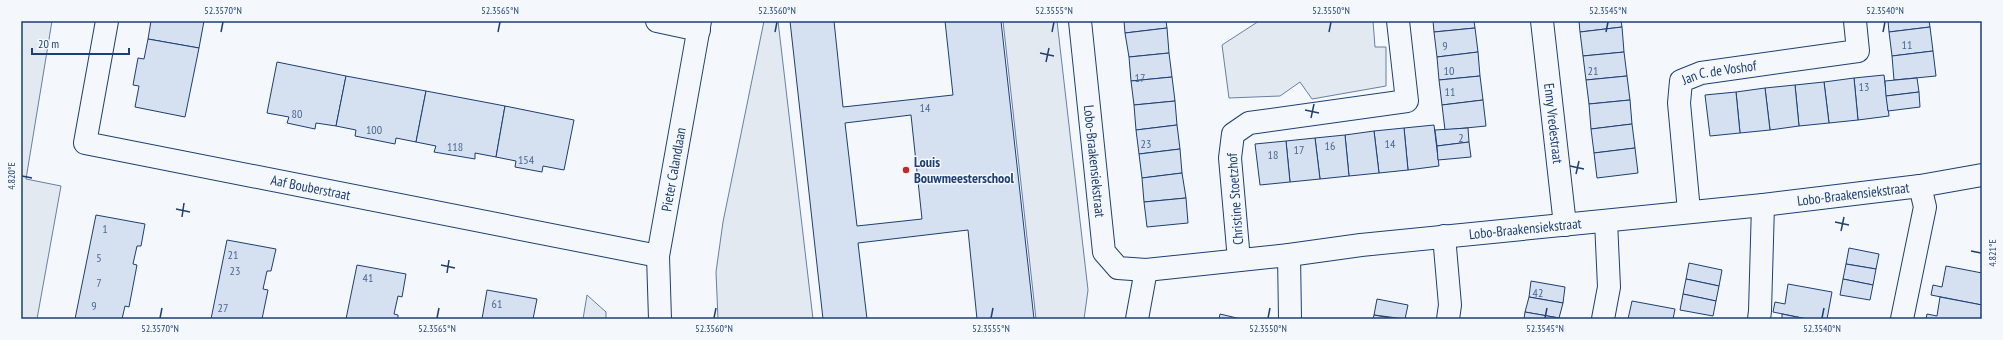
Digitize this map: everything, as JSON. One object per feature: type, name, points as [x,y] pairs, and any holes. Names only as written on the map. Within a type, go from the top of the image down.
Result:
[{"type":"street","name":"Aaf Bouberstraat","points":[[107,21],[85,143],[658,256]]},
{"type":"street","points":[[657,21],[700,25]]},
{"type":"street","name":"Lobo-Braakensiekstraat","points":[[1080,21],[1104,252],[1118,268],[1146,270],[1289,255],[1444,236],[1763,205],[1920,186],[1982,175]]},
{"type":"street","name":"Christine Stoetzhof","points":[[1239,260],[1230,158],[1233,134],[1248,123],[1407,101],[1398,21]]},
{"type":"street","name":"Enny Vredestraat","points":[[1542,21],[1565,225]]},
{"type":"street","name":"Jan C. de Voshof","points":[[1689,211],[1679,103],[1681,81],[1701,73],[1858,51],[1855,21]]},
{"type":"street","name":"Pieter Calandlaan","points":[[660,319],[658,256],[700,25]]},
{"type":"street","name":"Lobo-Braakensiekstraat","points":[[1902,319],[1926,207],[1920,186]]},
{"type":"street","points":[[1759,319],[1763,205]]},
{"type":"street","points":[[1603,319],[1609,287],[1606,221]]},
{"type":"street","points":[[1444,236],[1450,305],[1448,319]]},
{"type":"street","points":[[1289,255],[1290,319]]},
{"type":"street","points":[[1137,319],[1146,270]]},
{"type":"shaded area","points":[[21,21],[52,21],[26,179],[61,186],[37,319],[21,319]]},
{"type":"shaded area","points":[[764,21],[778,21],[813,319],[718,319],[716,272],[723,222]]},
{"type":"shaded area","points":[[1003,21],[1057,21],[1088,290],[1084,319],[1036,319]]},
{"type":"shaded area","points":[[1259,21],[1373,21],[1375,47],[1386,47],[1386,86],[1312,99],[1300,82],[1280,96],[1229,98],[1222,45]]},
{"type":"shaded area","points":[[587,295],[606,312],[606,319],[583,319]]},
{"type":"building","points":[[151,21],[204,21],[199,48],[148,39]]},
{"type":"building","points":[[790,21],[834,21],[843,107],[953,95],[945,21],[1001,21],[1034,319],[977,319],[968,230],[858,243],[867,319],[823,319]],"holes":[[[911,115],[922,219],[857,226],[845,123]]]},
{"type":"building","points":[[1124,21],[1166,21],[1167,28],[1125,33]]},
{"type":"building","points":[[1433,21],[1474,21],[1475,28],[1434,32]]},
{"type":"building","points":[[1579,21],[1621,21],[1622,27],[1580,32]]},
{"type":"building","points":[[1888,21],[1929,21],[1930,27],[1889,32]]},
{"type":"building","points":[[1622,27],[1624,52],[1583,56],[1580,32]]},
{"type":"building","points":[[1930,27],[1933,51],[1892,56],[1889,32]]},
{"type":"building","points":[[1167,28],[1169,53],[1129,57],[1125,33]]},
{"type":"building","points":[[1475,28],[1478,52],[1437,57],[1434,32]]},
{"type":"building","points":[[148,39],[199,48],[185,117],[135,107],[139,86],[133,85],[138,58],[144,59]]},
{"type":"building","points":[[1933,51],[1936,76],[1894,80],[1892,56]]},
{"type":"building","points":[[1478,52],[1480,76],[1439,80],[1437,57]]},
{"type":"building","points":[[1624,52],[1627,76],[1586,80],[1583,56]]},
{"type":"building","points":[[1169,53],[1172,77],[1131,81],[1129,57]]},
{"type":"building","points":[[277,62],[346,76],[336,126],[316,123],[315,129],[287,123],[289,117],[267,113]]},
{"type":"building","points":[[1884,75],[1889,116],[1858,120],[1854,78]]},
{"type":"building","points":[[346,76],[426,91],[416,142],[396,138],[395,144],[355,136],[356,130],[336,126]]},
{"type":"building","points":[[1480,76],[1483,100],[1442,105],[1439,80]]},
{"type":"building","points":[[1627,76],[1630,100],[1589,104],[1586,80]]},
{"type":"building","points":[[1172,77],[1175,101],[1134,105],[1131,81]]},
{"type":"building","points":[[1854,78],[1858,120],[1829,123],[1824,82]]},
{"type":"building","points":[[1917,78],[1919,92],[1886,96],[1885,81]]},
{"type":"building","points":[[1824,82],[1829,123],[1799,126],[1795,85]]},
{"type":"building","points":[[1795,85],[1799,126],[1770,130],[1765,88]]},
{"type":"building","points":[[1765,88],[1770,130],[1740,133],[1736,92]]},
{"type":"building","points":[[426,91],[505,106],[496,157],[475,153],[475,159],[434,152],[436,146],[416,142]]},
{"type":"building","points":[[1736,92],[1740,133],[1710,136],[1705,95]]},
{"type":"building","points":[[1919,92],[1920,107],[1888,111],[1886,96]]},
{"type":"building","points":[[1483,100],[1486,126],[1445,130],[1442,105]]},
{"type":"building","points":[[1630,100],[1632,124],[1591,129],[1589,104]]},
{"type":"building","points":[[1175,101],[1177,125],[1136,130],[1134,105]]},
{"type":"building","points":[[505,106],[574,120],[564,170],[543,166],[542,172],[515,167],[516,161],[496,157]]},
{"type":"building","points":[[1632,124],[1635,148],[1594,153],[1591,129]]},
{"type":"building","points":[[1177,125],[1180,149],[1139,154],[1136,130]]},
{"type":"building","points":[[1434,125],[1439,166],[1408,170],[1404,128]]},
{"type":"building","points":[[1404,128],[1408,170],[1379,173],[1374,131]]},
{"type":"building","points":[[1468,128],[1469,142],[1437,146],[1435,130]]},
{"type":"building","points":[[1374,131],[1379,173],[1349,176],[1345,135]]},
{"type":"building","points":[[1345,135],[1349,176],[1320,179],[1315,138]]},
{"type":"building","points":[[1315,138],[1320,179],[1290,182],[1286,141]]},
{"type":"building","points":[[1286,141],[1290,182],[1260,185],[1255,144]]},
{"type":"building","points":[[1469,142],[1471,157],[1438,160],[1437,146]]},
{"type":"building","points":[[1635,148],[1638,173],[1597,178],[1594,153]]},
{"type":"building","points":[[1180,149],[1182,173],[1142,178],[1139,154]]},
{"type":"building","points":[[1182,173],[1186,198],[1144,202],[1142,178]]},
{"type":"building","points":[[1186,198],[1188,223],[1147,227],[1144,202]]},
{"type":"building","points":[[96,215],[145,224],[141,246],[137,246],[133,264],[137,265],[129,307],[125,306],[122,319],[75,319]]},
{"type":"building","points":[[227,240],[276,249],[271,271],[267,271],[263,289],[268,290],[262,319],[211,319]]},
{"type":"building","points":[[1849,248],[1879,254],[1876,269],[1846,264]]},
{"type":"building","points":[[1689,263],[1722,270],[1719,286],[1686,279]]},
{"type":"building","points":[[1846,264],[1876,269],[1873,285],[1843,279]]},
{"type":"building","points":[[357,265],[406,274],[402,297],[398,296],[394,314],[398,315],[398,319],[346,319]]},
{"type":"building","points":[[1946,266],[1982,273],[1982,305],[1931,295],[1933,285],[1942,287]]},
{"type":"building","points":[[1686,279],[1719,286],[1716,301],[1683,294]]},
{"type":"building","points":[[1843,279],[1873,285],[1870,300],[1840,295]]},
{"type":"building","points":[[1531,281],[1565,287],[1563,303],[1529,297]]},
{"type":"building","points":[[1788,284],[1832,292],[1827,319],[1807,319],[1773,312],[1775,302],[1785,304]]},
{"type":"building","points":[[487,290],[537,299],[533,319],[482,319]]},
{"type":"building","points":[[1683,294],[1716,301],[1713,316],[1680,310]]},
{"type":"building","points":[[1529,297],[1563,303],[1559,318],[1525,312]]},
{"type":"building","points":[[1940,297],[1982,305],[1981,319],[1926,319],[1927,314],[1937,316]]},
{"type":"building","points":[[1377,299],[1408,305],[1405,319],[1374,315]]},
{"type":"building","points":[[1632,301],[1675,309],[1673,319],[1628,319]]},
{"type":"building","points":[[1525,312],[1559,318],[1559,319],[1524,319]]},
{"type":"building","points":[[1220,314],[1241,319],[1219,319]]},
{"type":"building","points":[[1782,314],[1807,319],[1782,319]]},
{"type":"building","points":[[1374,315],[1396,319],[1373,319]]},
{"type":"place","name":"Louis Bouwmeesterschool","points":[[906,170]]}]
